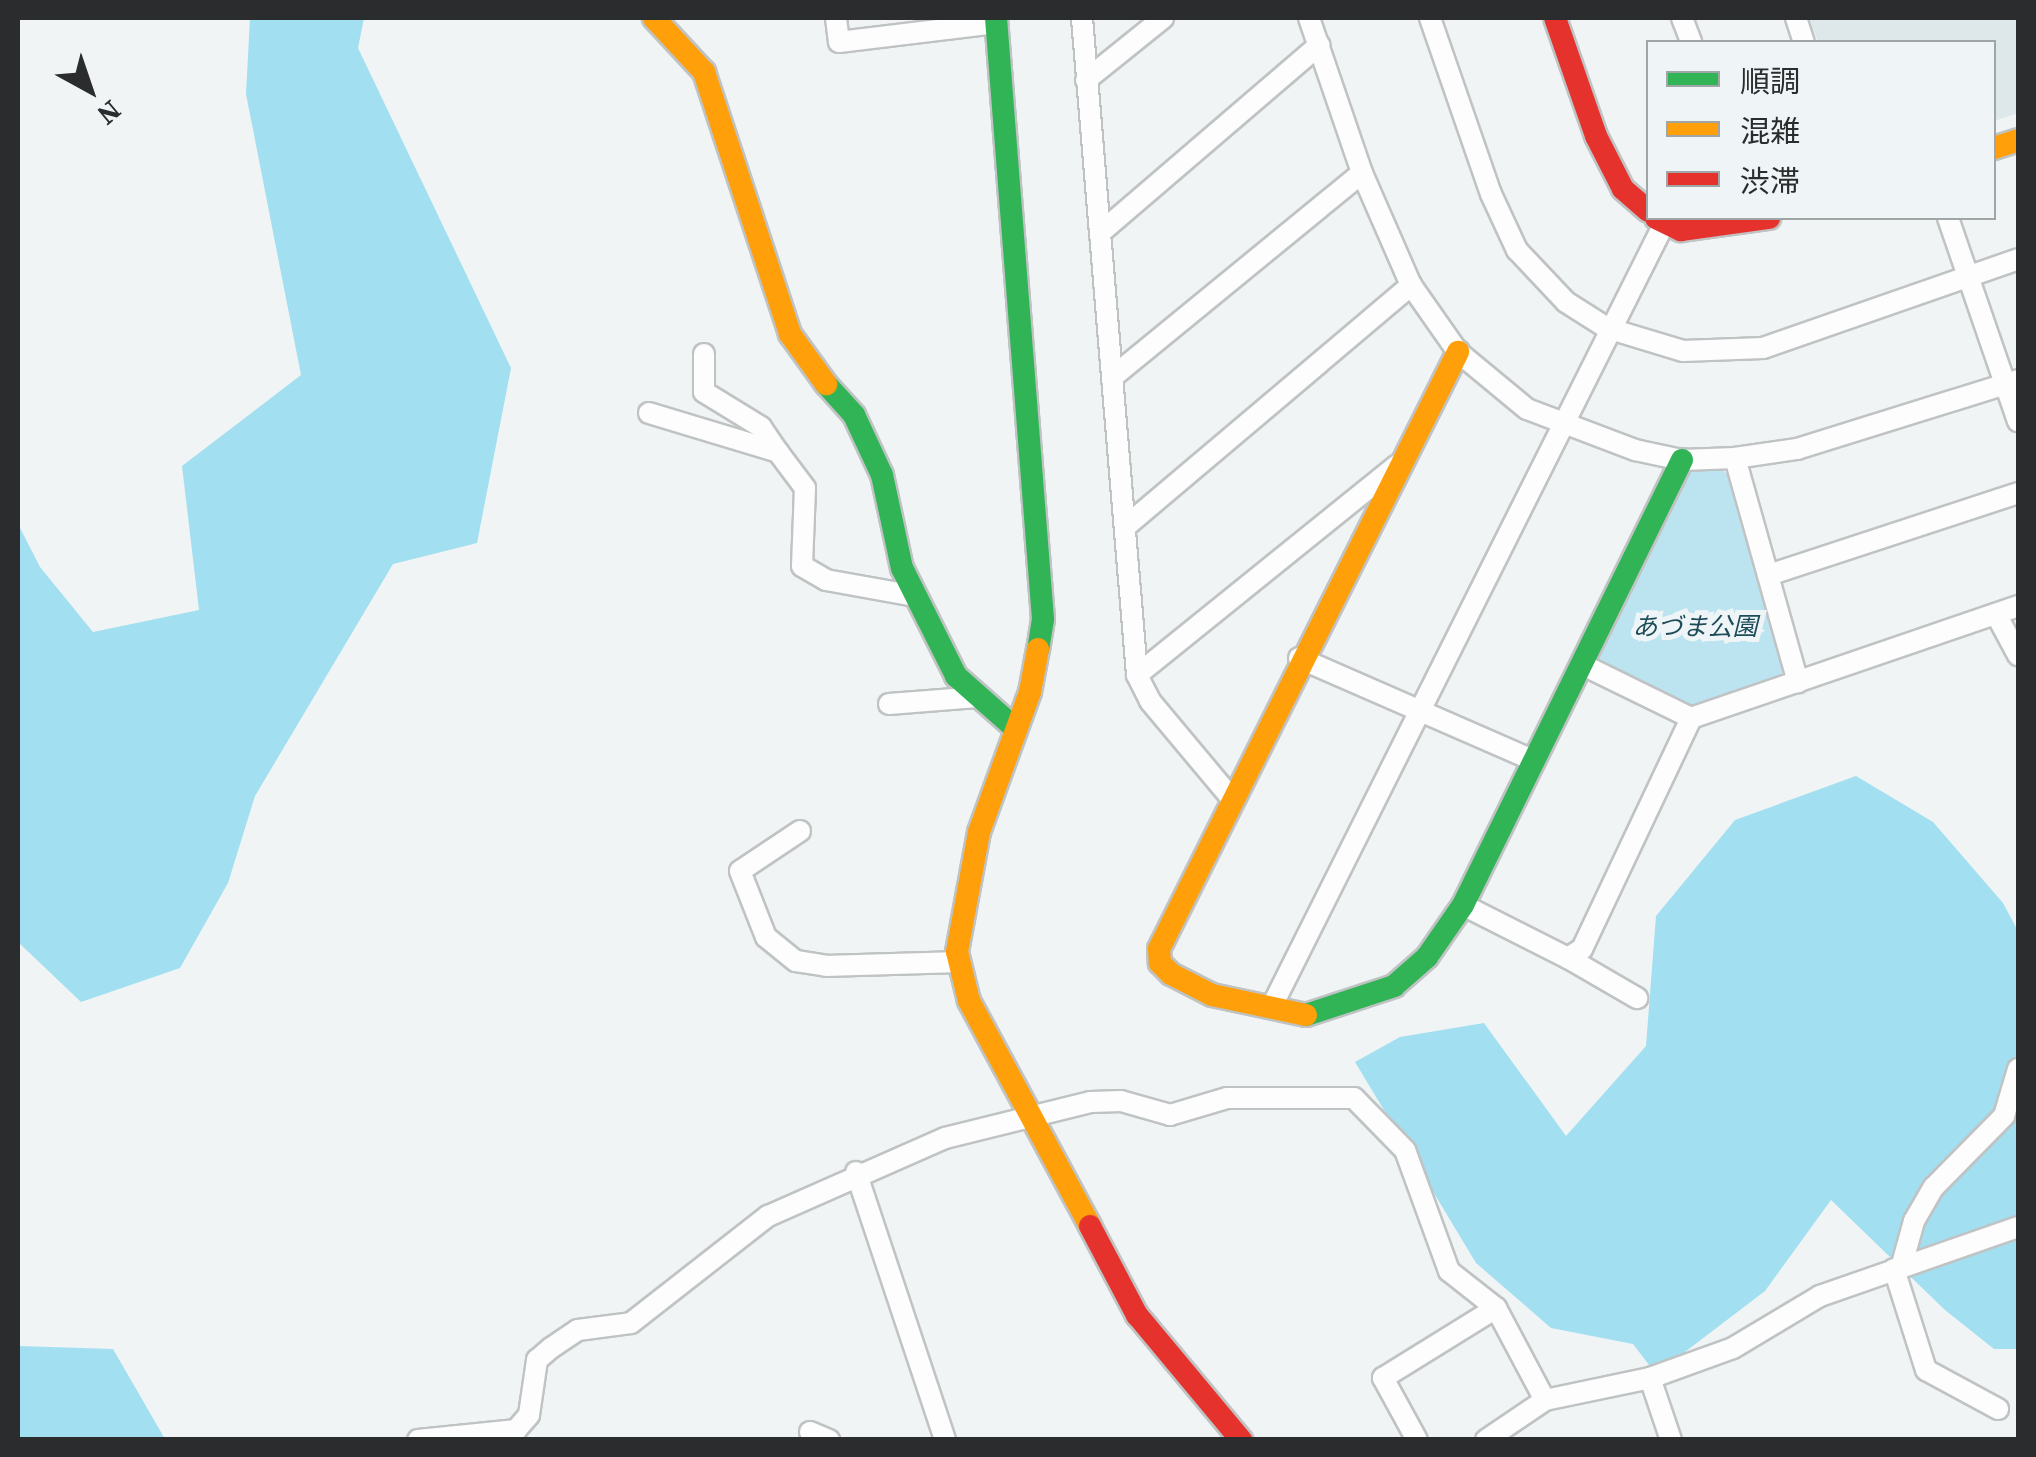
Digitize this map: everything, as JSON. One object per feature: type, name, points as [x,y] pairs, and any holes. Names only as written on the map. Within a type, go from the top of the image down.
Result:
[{"type":"street","points":[[654,18],[704,72],[790,334],[854,414],[882,476],[893,540],[956,676],[1016,729]]},
{"type":"street","points":[[836,18],[839,42],[996,20],[1042,620],[1039,660],[979,832],[960,911],[960,962],[969,1001],[1137,1315],[1241,1440]]},
{"type":"street","points":[[1082,18],[1115,375],[1136,675],[1150,701],[1232,799]]},
{"type":"street","points":[[1086,80],[1163,18]]},
{"type":"street","points":[[1309,18],[1362,174],[1411,285],[1458,352],[1528,410],[1560,424],[1682,460],[1735,458],[1797,450],[2012,382]]},
{"type":"street","points":[[1430,18],[1491,194],[1517,250],[1566,302],[1607,328],[1684,350],[1764,348],[2018,259]]},
{"type":"street","points":[[1555,18],[1596,136],[1624,189],[1646,208]]},
{"type":"street","points":[[1100,233],[1319,46]]},
{"type":"street","points":[[1115,375],[1362,174]]},
{"type":"street","points":[[1271,1008],[1607,328],[1656,220]]},
{"type":"street","points":[[1663,220],[1681,230],[1750,220]]},
{"type":"street","points":[[1949,220],[2012,382],[2018,421]]},
{"type":"street","points":[[1126,527],[1411,285]]},
{"type":"street","points":[[1458,352],[1299,658],[1159,949],[1160,963],[1212,995],[1309,1016],[1394,986],[1427,957],[1463,905],[1682,460]]},
{"type":"street","points":[[704,354],[704,392],[760,426],[805,488],[802,566],[826,580],[916,596]]},
{"type":"street","points":[[649,413],[778,452]]},
{"type":"street","points":[[1735,458],[1798,682]]},
{"type":"street","points":[[1136,675],[1397,465]]},
{"type":"street","points":[[1769,575],[2018,494]]},
{"type":"street","points":[[1582,664],[1692,718],[2018,606]]},
{"type":"street","points":[[1996,614],[2018,655]]},
{"type":"street","points":[[1299,658],[1532,760]]},
{"type":"street","points":[[889,704],[977,696]]},
{"type":"street","points":[[1568,958],[1582,949],[1692,718]]},
{"type":"street","points":[[800,831],[740,871],[766,937],[796,961],[826,966],[960,962]]},
{"type":"street","points":[[1463,905],[1637,998]]},
{"type":"street","points":[[1998,1408],[1926,1370],[1898,1268],[1924,1204],[2004,1116],[2018,1068]]},
{"type":"street","points":[[418,1440],[457,1432],[487,1438],[516,1430],[529,1415],[537,1360],[550,1348],[578,1330],[631,1323],[768,1216],[856,1172],[945,1138],[1091,1102],[1121,1101],[1170,1116],[1227,1098],[1354,1098],[1406,1150],[1449,1271],[1496,1308],[1545,1400]]},
{"type":"street","points":[[856,1172],[945,1440]]},
{"type":"street","points":[[1486,1440],[1545,1400],[1650,1378],[1733,1348],[1820,1296],[2018,1228]]},
{"type":"street","points":[[1417,1440],[1383,1378],[1496,1308]]},
{"type":"street","points":[[1650,1378],[1671,1440]]},
{"type":"shaded area","points":[[250,18],[364,18],[358,48],[511,368],[477,543],[393,564],[255,796],[228,883],[180,968],[81,1002],[18,942],[18,524],[40,567],[93,632],[199,610],[182,466],[301,375],[246,94]]},
{"type":"shaded area","points":[[1809,18],[2018,18],[2018,113],[1996,120],[1996,40],[1817,40]]},
{"type":"shaded area","points":[[1856,776],[1933,822],[2003,903],[2018,931],[2018,1349],[1994,1349],[1945,1310],[1831,1200],[1765,1291],[1656,1374],[1633,1344],[1551,1328],[1476,1263],[1355,1062],[1400,1037],[1484,1023],[1566,1136],[1646,1046],[1656,916],[1735,820]]},
{"type":"shaded area","points":[[18,1346],[113,1349],[165,1439],[18,1439]]},
{"type":"green space","name":"あづま公園","points":[[1698,469],[1721,469],[1732,478],[1784,668],[1779,680],[1695,708],[1598,662],[1683,476]]},
{"type":"traffic: fast","points":[[996,18],[1043,619],[1038,649]]},
{"type":"traffic: fast","points":[[826,384],[854,415],[882,475],[902,568],[956,676],[1016,729]]},
{"type":"traffic: fast","points":[[1306,1015],[1394,986],[1427,957],[1463,905],[1682,460]]},
{"type":"traffic: slow","points":[[654,18],[704,72],[790,334],[826,384]]},
{"type":"traffic: slow","points":[[1996,147],[2018,140]]},
{"type":"traffic: slow","points":[[1306,1015],[1212,995],[1171,974],[1160,963],[1159,949],[1458,352]]},
{"type":"traffic: slow","points":[[1038,649],[1030,692],[979,832],[957,952],[969,1001],[1090,1226]]},
{"type":"traffic: jam","points":[[1555,18],[1596,136],[1623,189],[1646,209]]},
{"type":"traffic: jam","points":[[1660,220],[1681,230],[1754,220]]},
{"type":"traffic: jam","points":[[1090,1226],[1137,1315],[1241,1440]]}]
